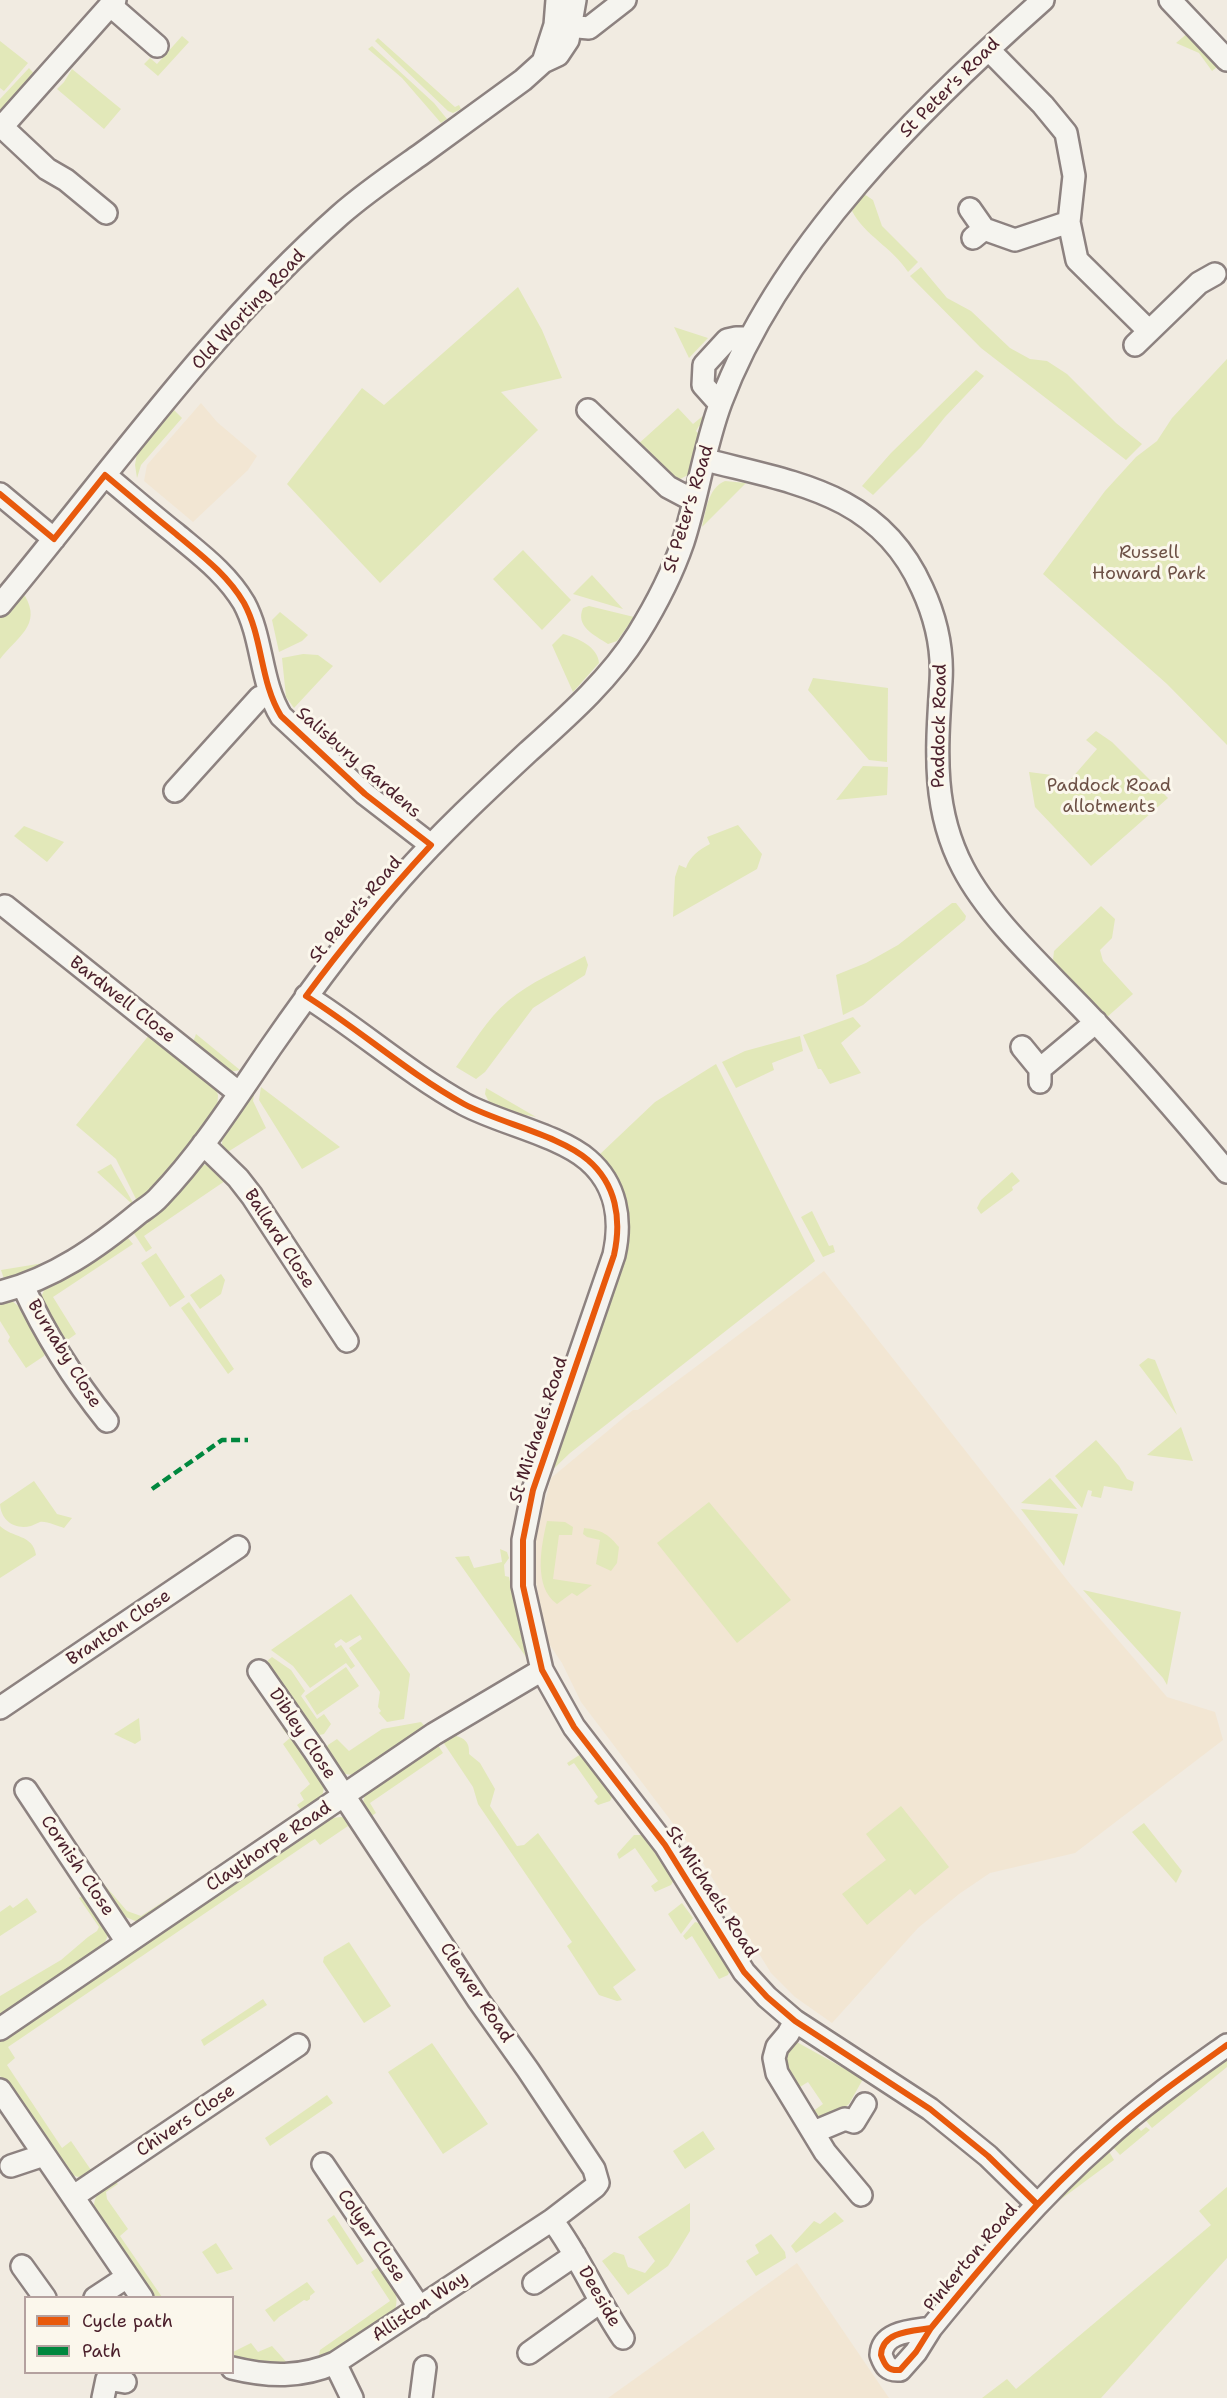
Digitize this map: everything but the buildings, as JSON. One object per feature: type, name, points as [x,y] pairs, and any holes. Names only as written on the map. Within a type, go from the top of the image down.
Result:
[{"type":"street","name":"Old Worting Road","points":[[557,0],[563,26]]},
{"type":"street","name":"Old Worting Road","points":[[0,605],[105,475],[233,323],[284,268],[340,215],[523,80],[543,62],[575,0]]},
{"type":"street","points":[[563,26],[589,28],[625,0]]},
{"type":"street","name":"St Peter's Road","points":[[0,1292],[23,1286],[76,1260],[157,1200],[203,1144],[338,953],[431,845],[581,703],[621,658],[637,636],[682,546],[720,404],[749,338],[772,299],[839,208],[915,119],[1043,0]]},
{"type":"street","points":[[1170,0],[1227,60]]},
{"type":"street","points":[[106,213],[66,180],[47,169],[1,127],[112,3],[157,46]]},
{"type":"street","points":[[989,50],[1043,105],[1066,133],[1074,176],[1069,222],[1077,260],[1142,338],[1200,275]]},
{"type":"street","points":[[970,209],[979,234],[1014,240],[1069,222]]},
{"type":"street","points":[[720,404],[703,385],[704,365],[727,340],[749,338]]},
{"type":"street","points":[[588,410],[668,487],[685,496],[695,497]]},
{"type":"street","name":"Paddock Road","points":[[705,460],[796,483],[848,504],[876,524],[907,557],[929,604],[941,653],[937,772],[939,795],[963,868],[991,909],[1130,1058],[1227,1172]]},
{"type":"street","name":"Salisbury Gardens","points":[[105,475],[215,566],[232,586],[244,604],[254,631],[271,695],[281,716],[365,794],[431,845]]},
{"type":"street","points":[[0,494],[54,539]]},
{"type":"street","points":[[175,790],[260,697],[271,695]]},
{"type":"street","name":"Bardwell Close","points":[[5,906],[239,1093]]},
{"type":"street","name":"St Michaels Road","points":[[306,996],[338,1016],[436,1089],[501,1121],[573,1149],[588,1160],[605,1179],[614,1199],[619,1223],[614,1255],[534,1490],[523,1540],[523,1586],[542,1670],[574,1726],[665,1845],[744,1972],[767,1997],[795,2021],[930,2109],[988,2156],[1037,2204]]},
{"type":"street","points":[[1022,1047],[1040,1076],[1096,1022]]},
{"type":"street","name":"Ballard Close","points":[[203,1144],[238,1178],[252,1196],[347,1341]]},
{"type":"street","name":"Burnaby Close","points":[[23,1286],[35,1312],[58,1350],[107,1421]]},
{"type":"street","name":"Branton Close","points":[[0,1708],[238,1547]]},
{"type":"street","name":"Claythorpe Road","points":[[0,2029],[434,1734],[542,1670]]},
{"type":"street","name":"Dibley Close","points":[[259,1671],[344,1797]]},
{"type":"street","name":"Cornish Close","points":[[26,1790],[127,1942]]},
{"type":"street","name":"Cleaver Road","points":[[344,1797],[594,2169],[597,2183],[592,2190]]},
{"type":"street","points":[[795,2021],[777,2047],[774,2065],[777,2073],[825,2151],[861,2195]]},
{"type":"street","name":"Chivers Close","points":[[74,2196],[298,2045]]},
{"type":"street","name":"Pinkerton Road","points":[[931,2328],[989,2257],[1037,2204],[1104,2140],[1165,2090],[1227,2045]]},
{"type":"street","points":[[0,2090],[141,2296]]},
{"type":"street","points":[[814,2132],[845,2119],[854,2122],[865,2104]]},
{"type":"street","points":[[4,2164],[44,2155]]},
{"type":"street","name":"Colyer Close","points":[[323,2164],[420,2307]]},
{"type":"street","name":"Alliston Way","points":[[234,2368],[268,2375],[298,2375],[335,2363],[552,2220],[592,2190]]},
{"type":"street","name":"Deeside","points":[[552,2220],[623,2338]]},
{"type":"street","name":"Deeside","points":[[534,2283],[575,2255]]},
{"type":"street","points":[[22,2266],[44,2296]]},
{"type":"street","points":[[98,2296],[127,2277]]},
{"type":"street","points":[[529,2353],[600,2302]]},
{"type":"street","points":[[335,2363],[352,2398]]},
{"type":"street","points":[[422,2398],[425,2367]]},
{"type":"shaded area","points":[[201,403],[217,422],[257,456],[248,470],[193,522],[144,481],[147,465]]},
{"type":"shaded area","points":[[824,1271],[1071,1585],[1167,1697],[1215,1712],[1223,1740],[1075,1853],[990,1873],[959,1894],[918,1928],[832,2023],[795,1997],[771,1973],[703,1863],[581,1702],[562,1663],[547,1641],[531,1556],[551,1478],[633,1410],[638,1410]]},
{"type":"shaded area","points":[[797,2263],[889,2398],[608,2398]]},
{"type":"green space","points":[[1189,32],[1221,64],[1212,71],[1199,53],[1176,43]]},
{"type":"green space","points":[[182,36],[189,42],[158,76],[144,64],[150,58],[157,64]]},
{"type":"green space","points":[[378,38],[455,107],[459,105],[461,109],[453,113],[448,111],[375,41]]},
{"type":"green space","points":[[0,41],[28,63],[4,91],[0,88]]},
{"type":"green space","points":[[372,46],[434,103],[447,119],[441,123],[402,78],[368,49]]},
{"type":"green space","points":[[29,68],[37,77],[0,114],[0,99]]},
{"type":"green space","points":[[72,69],[121,109],[104,129],[57,89]]},
{"type":"green space","points":[[864,194],[873,200],[882,226],[918,262],[908,272],[902,263],[857,220],[852,211]]},
{"type":"green space","points":[[921,267],[947,298],[971,311],[1010,348],[1030,359],[1047,361],[1067,374],[1116,423],[1142,444],[1126,460],[981,348],[910,276]]},
{"type":"green space","points":[[518,287],[542,330],[562,378],[501,392],[538,430],[380,583],[287,484],[362,388],[384,405]]},
{"type":"green space","points":[[674,327],[708,338],[689,358]]},
{"type":"green space","name":"Russell Howard Park","points":[[1227,359],[1227,745],[1167,684],[1043,574],[1105,491],[1136,457],[1157,441],[1172,418]]},
{"type":"green space","points":[[976,370],[984,376],[945,417],[921,447],[873,495],[862,486],[891,453]]},
{"type":"green space","points":[[678,408],[693,424],[704,415],[701,426],[696,431],[699,434],[688,475],[678,480],[645,447],[636,446]]},
{"type":"green space","points":[[174,410],[182,418],[141,465],[137,478],[135,465],[137,453]]},
{"type":"green space","points":[[725,481],[746,483],[702,527],[711,494],[719,484]]},
{"type":"green space","points":[[523,550],[571,600],[542,630],[493,579]]},
{"type":"green space","points":[[592,575],[623,609],[573,594]]},
{"type":"green space","points":[[18,594],[25,596],[30,606],[29,623],[0,659],[0,615]]},
{"type":"green space","points":[[589,606],[634,617],[617,641],[608,644],[584,625],[581,614],[583,608]]},
{"type":"green space","points":[[280,612],[308,635],[302,641],[279,652],[272,620]]},
{"type":"green space","points":[[563,634],[581,641],[598,657],[599,663],[573,692],[552,645]]},
{"type":"green space","points":[[303,654],[318,655],[333,666],[294,708],[286,697],[282,658]]},
{"type":"green space","points":[[813,678],[888,688],[887,762],[869,760],[808,690]]},
{"type":"green space","name":"Paddock Road allotments","points":[[1096,731],[1112,742],[1168,798],[1091,866],[1035,807],[1029,772],[1052,775],[1064,787],[1097,749],[1086,740]]},
{"type":"green space","points":[[863,766],[888,767],[887,795],[836,800]]},
{"type":"green space","points":[[738,825],[762,854],[757,869],[673,917],[675,877],[679,865],[686,868],[695,854],[710,844],[707,837]]},
{"type":"green space","points":[[24,826],[64,842],[47,862],[14,836]]},
{"type":"green space","points":[[952,903],[956,903],[966,916],[965,920],[863,1005],[843,1015],[836,975],[866,963],[898,945]]},
{"type":"green space","points":[[1101,906],[1115,919],[1112,938],[1100,950],[1103,961],[1133,994],[1106,1018],[1053,960],[1054,951]]},
{"type":"green space","points":[[585,956],[588,965],[585,975],[533,1008],[485,1072],[476,1079],[456,1067],[487,1024],[508,1001],[535,982]]},
{"type":"green space","points":[[853,1017],[861,1026],[841,1043],[861,1073],[830,1084],[821,1069],[818,1069],[803,1035]]},
{"type":"green space","points":[[150,1034],[215,1087],[218,1095],[217,1110],[196,1140],[139,1205],[116,1159],[76,1125]]},
{"type":"green space","points":[[196,1034],[240,1070],[226,1070],[208,1060],[192,1045]]},
{"type":"green space","points":[[800,1036],[803,1051],[772,1063],[774,1070],[736,1088],[722,1062],[745,1051]]},
{"type":"green space","points":[[716,1064],[815,1261],[570,1453],[541,1481],[627,1220],[617,1186],[598,1156],[655,1102]]},
{"type":"green space","points":[[261,1087],[340,1147],[302,1169],[259,1100]]},
{"type":"green space","points":[[255,1088],[253,1101],[266,1128],[226,1153],[222,1144],[223,1132]]},
{"type":"green space","points":[[486,1088],[536,1117],[516,1113],[489,1102],[485,1094]]},
{"type":"green space","points":[[209,1163],[236,1187],[235,1193],[225,1181],[144,1236],[152,1248],[146,1252],[133,1232],[195,1169]]},
{"type":"green space","points":[[111,1164],[136,1208],[57,1262],[5,1282],[1,1270],[56,1261],[132,1207],[131,1203],[97,1172]]},
{"type":"green space","points":[[1012,1172],[1020,1181],[1012,1187],[1013,1190],[981,1214],[977,1208],[981,1200]]},
{"type":"green space","points":[[812,1211],[829,1246],[833,1245],[835,1252],[823,1257],[801,1217]]},
{"type":"green space","points":[[128,1238],[133,1244],[53,1297],[76,1334],[63,1343],[39,1302],[45,1288]]},
{"type":"green space","points":[[156,1253],[185,1297],[170,1307],[141,1263]]},
{"type":"green space","points":[[221,1274],[225,1280],[221,1294],[200,1309],[190,1295]]},
{"type":"green space","points":[[12,1301],[26,1312],[47,1348],[44,1356],[26,1368],[8,1341],[10,1337],[0,1321],[0,1302]]},
{"type":"green space","points":[[189,1302],[234,1369],[228,1374],[181,1308]]},
{"type":"green space","points":[[1148,1358],[1155,1360],[1177,1415],[1139,1365]]},
{"type":"green space","points":[[1181,1427],[1193,1461],[1147,1455]]},
{"type":"green space","points":[[1096,1440],[1119,1466],[1127,1479],[1134,1482],[1132,1491],[1104,1486],[1101,1498],[1091,1496],[1092,1491],[1088,1490],[1082,1508],[1055,1476]]},
{"type":"green space","points":[[1050,1478],[1077,1509],[1021,1503]]},
{"type":"green space","points":[[34,1481],[57,1514],[72,1518],[64,1528],[43,1522],[20,1527],[10,1523],[3,1515],[0,1504]]},
{"type":"green space","points":[[709,1502],[791,1600],[737,1643],[657,1543]]},
{"type":"green space","points":[[1021,1509],[1078,1514],[1064,1566]]},
{"type":"green space","points":[[547,1521],[565,1522],[573,1527],[572,1535],[559,1535],[553,1579],[592,1585],[577,1596],[572,1593],[557,1604],[549,1597],[542,1577],[541,1554]]},
{"type":"green space","points":[[0,1526],[31,1543],[36,1555],[0,1578]]},
{"type":"green space","points":[[584,1528],[604,1533],[619,1547],[617,1563],[611,1571],[596,1564],[600,1540],[583,1534]]},
{"type":"green space","points":[[500,1549],[507,1552],[509,1558],[504,1565],[505,1576],[509,1577],[526,1657],[455,1557],[469,1556],[474,1568],[502,1562]]},
{"type":"green space","points":[[1083,1590],[1181,1612],[1167,1685],[1163,1678]]},
{"type":"green space","points":[[351,1594],[410,1674],[404,1719],[387,1722],[379,1713],[381,1711],[378,1707],[380,1692],[349,1648],[362,1639],[360,1635],[346,1643],[341,1639],[334,1644],[336,1648],[341,1645],[355,1666],[351,1669],[346,1663],[310,1688],[293,1666],[271,1650]]},
{"type":"green space","points":[[272,1657],[291,1670],[305,1691],[301,1696],[317,1719],[324,1714],[331,1724],[324,1734],[315,1736],[267,1661]]},
{"type":"green space","points":[[346,1667],[359,1686],[317,1715],[305,1696]]},
{"type":"green space","points":[[139,1718],[141,1740],[135,1744],[114,1734]]},
{"type":"green space","points":[[421,1722],[429,1731],[361,1776],[345,1774],[332,1764],[325,1751],[328,1745],[337,1739],[349,1751],[382,1729]]},
{"type":"green space","points":[[288,1727],[322,1778],[324,1790],[320,1799],[303,1813],[297,1805],[304,1800],[300,1793],[310,1784],[283,1744],[290,1738],[282,1728]]},
{"type":"green space","points":[[452,1735],[465,1740],[469,1754],[480,1763],[495,1789],[490,1806],[517,1846],[524,1845],[538,1833],[636,1970],[613,1987],[622,2000],[617,2001],[599,1995],[567,1946],[572,1942],[478,1804],[473,1787],[441,1739]]},
{"type":"green space","points":[[436,1742],[443,1753],[370,1803],[376,1813],[367,1819],[362,1805],[366,1792]]},
{"type":"green space","points":[[581,1754],[613,1795],[610,1801],[598,1805],[594,1801],[598,1797],[574,1763],[569,1766],[567,1763]]},
{"type":"green space","points":[[901,1806],[949,1867],[915,1895],[910,1889],[867,1925],[842,1894],[886,1860],[866,1834]]},
{"type":"green space","points":[[346,1817],[359,1834],[357,1838],[348,1826],[320,1845],[315,1839],[8,2047],[15,2058],[7,2065],[62,2148],[71,2141],[91,2170],[103,2163],[105,2168],[84,2177],[69,2173],[63,2168],[0,2076],[0,2034],[327,1819]]},
{"type":"green space","points":[[1144,1823],[1182,1871],[1176,1883],[1132,1832]]},
{"type":"green space","points":[[634,1835],[642,1835],[674,1880],[671,1885],[655,1892],[651,1886],[658,1881],[635,1848],[619,1859],[617,1854]]},
{"type":"green space","points":[[265,1836],[267,1838],[140,1923],[121,1915],[100,1884],[102,1882],[127,1911],[141,1916]]},
{"type":"green space","points":[[86,1894],[109,1933],[101,1951],[0,2019],[0,1996],[61,1960],[97,1931],[99,1927],[79,1898]]},
{"type":"green space","points":[[27,1898],[37,1912],[0,1936],[0,1912],[10,1905],[13,1908]]},
{"type":"green space","points":[[682,1903],[693,1918],[681,1934],[668,1914]]},
{"type":"green space","points":[[695,1922],[699,1923],[730,1970],[728,1975],[719,1979],[692,1936],[686,1940],[683,1936]]},
{"type":"green space","points":[[349,1942],[391,2006],[364,2023],[323,1962],[324,1957]]},
{"type":"green space","points":[[263,1999],[267,2005],[204,2046],[201,2040]]},
{"type":"green space","points":[[795,2041],[863,2079],[849,2104],[826,2121],[812,2119],[809,2114],[823,2104],[808,2082],[795,2090],[779,2062],[785,2049]]},
{"type":"green space","points":[[432,2043],[488,2124],[443,2154],[388,2072]]},
{"type":"green space","points":[[1227,2054],[1227,2067],[1152,2128],[1143,2117]]},
{"type":"green space","points":[[327,2095],[333,2103],[270,2146],[265,2138]]},
{"type":"green space","points":[[1135,2124],[1141,2131],[1146,2127],[1150,2130],[1120,2155],[1111,2145]]},
{"type":"green space","points":[[703,2131],[715,2149],[685,2169],[673,2151]]},
{"type":"green space","points":[[1107,2148],[1114,2160],[1041,2214]]},
{"type":"green space","points":[[115,2181],[118,2184],[106,2192],[107,2199],[128,2229],[120,2236],[161,2296],[150,2296],[94,2216],[97,2194],[109,2183]]},
{"type":"green space","points":[[1227,2187],[1227,2258],[1101,2398],[982,2398],[1007,2379],[1016,2389],[1211,2225],[1199,2211]]},
{"type":"green space","points":[[690,2203],[690,2231],[668,2266],[628,2295],[602,2261],[614,2252],[624,2255],[628,2267],[645,2273],[655,2261],[638,2237]]},
{"type":"green space","points":[[835,2212],[844,2221],[796,2253],[791,2246],[814,2221],[820,2224]]},
{"type":"green space","points":[[334,2215],[364,2261],[357,2265],[327,2220]]},
{"type":"green space","points":[[771,2234],[785,2252],[786,2258],[756,2276],[746,2261],[759,2253],[755,2245]]},
{"type":"green space","points":[[216,2243],[233,2269],[217,2274],[202,2252]]},
{"type":"green space","points":[[380,2266],[396,2294],[394,2315],[330,2356],[318,2360],[320,2350],[390,2301],[371,2272]]},
{"type":"green space","points":[[307,2282],[315,2292],[310,2299],[304,2300],[274,2322],[265,2310]]},
{"type":"green space","points":[[251,2343],[258,2352],[272,2346],[290,2366],[234,2362],[234,2352]]},
{"type":"marked path","points":[[152,1489],[222,1440],[248,1440]]},
{"type":"cycle path","points":[[0,494],[54,539],[105,475],[204,557],[237,593],[250,617],[269,689],[281,716],[365,794],[431,845],[398,881],[306,996],[443,1092],[478,1111],[545,1136],[576,1151],[597,1169],[611,1191],[617,1215],[614,1255],[533,1490],[523,1540],[523,1586],[542,1670],[574,1727],[665,1845],[744,1972],[767,1997],[795,2021],[930,2109],[988,2156],[1037,2204]]},
{"type":"cycle path","points":[[931,2328],[1013,2231],[1080,2162],[1149,2102],[1227,2045]]},
{"type":"cycle path","points":[[931,2328],[916,2352],[900,2370],[890,2369],[886,2365],[881,2355],[887,2341],[900,2334],[931,2328]]}]
